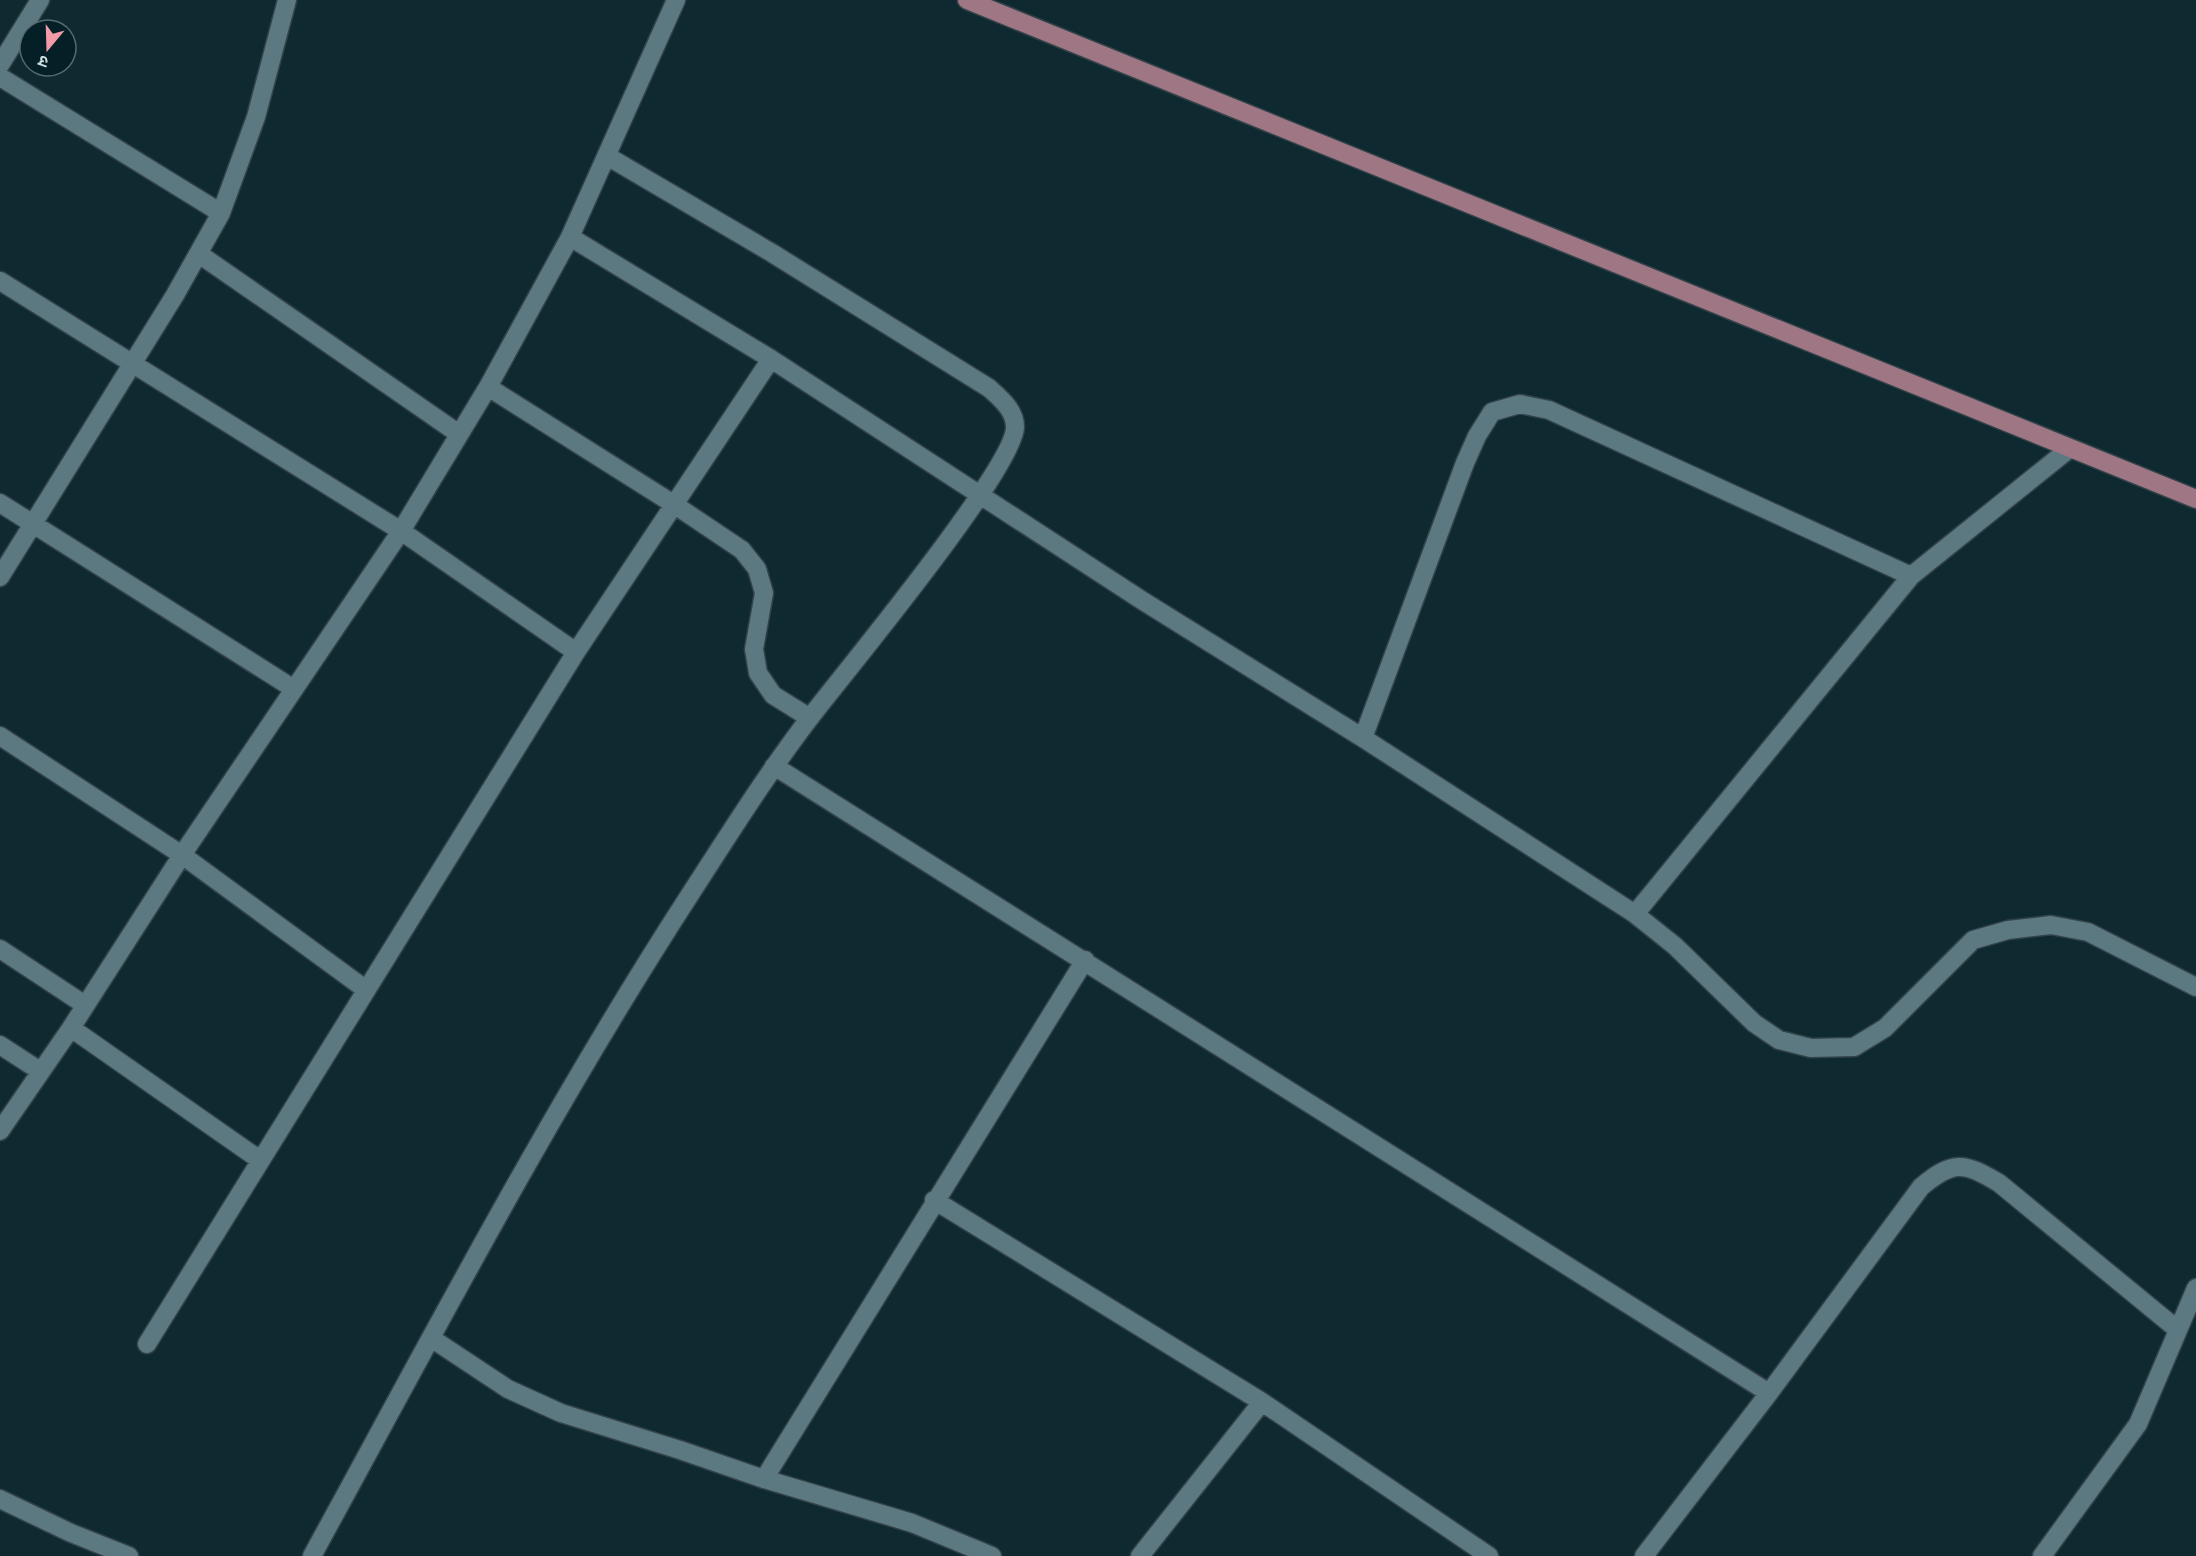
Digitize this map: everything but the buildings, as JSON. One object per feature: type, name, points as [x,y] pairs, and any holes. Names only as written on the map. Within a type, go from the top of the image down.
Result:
[{"type":"main road","points":[[967,0],[2069,449],[2196,498]]},
{"type":"street","points":[[0,65],[40,0]]},
{"type":"street","points":[[0,577],[199,254],[221,213],[256,117],[287,0]]},
{"type":"street","points":[[0,1131],[71,1028],[182,855],[401,531],[488,387],[570,237],[676,0]]},
{"type":"street","points":[[0,77],[221,213]]},
{"type":"street","points":[[312,1556],[538,1143],[652,954],[774,766],[980,495],[1011,444],[1015,425],[1007,405],[989,388],[772,253],[607,156]]},
{"type":"street","points":[[570,237],[771,358],[980,495],[1635,914],[1675,946],[1754,1023],[1779,1040],[1811,1048],[1854,1047],[1885,1028],[1973,940],[2008,930],[2051,925],[2088,932],[2196,987]]},
{"type":"street","points":[[199,254],[459,434]]},
{"type":"street","points":[[0,281],[401,531],[576,652]]},
{"type":"street","points":[[147,1344],[576,652],[771,358]]},
{"type":"street","points":[[488,387],[742,550],[757,569],[764,593],[754,649],[758,673],[773,695],[810,718]]},
{"type":"street","points":[[1363,738],[1465,463],[1492,412],[1521,404],[1549,410],[1911,576]]},
{"type":"street","points":[[1635,914],[1911,576],[2069,449]]},
{"type":"street","points":[[0,503],[294,689]]},
{"type":"street","points":[[0,736],[182,855],[365,989]]},
{"type":"street","points":[[774,766],[1769,1393]]},
{"type":"street","points":[[0,949],[85,1005]]},
{"type":"street","points":[[764,1479],[934,1200],[1085,960]]},
{"type":"street","points":[[71,1028],[260,1160]]},
{"type":"street","points":[[0,1045],[40,1071]]},
{"type":"street","points":[[1644,1556],[1769,1393],[1921,1186],[1940,1171],[1960,1165],[1976,1169],[1999,1183],[2178,1330]]},
{"type":"street","points":[[934,1200],[1262,1402],[1489,1556]]},
{"type":"street","points":[[2042,1556],[2138,1424],[2196,1288]]},
{"type":"street","points":[[431,1338],[508,1389],[561,1413],[764,1479],[912,1523],[993,1556]]},
{"type":"street","points":[[1140,1556],[1262,1402]]},
{"type":"street","points":[[0,1499],[71,1533],[129,1556]]}]
